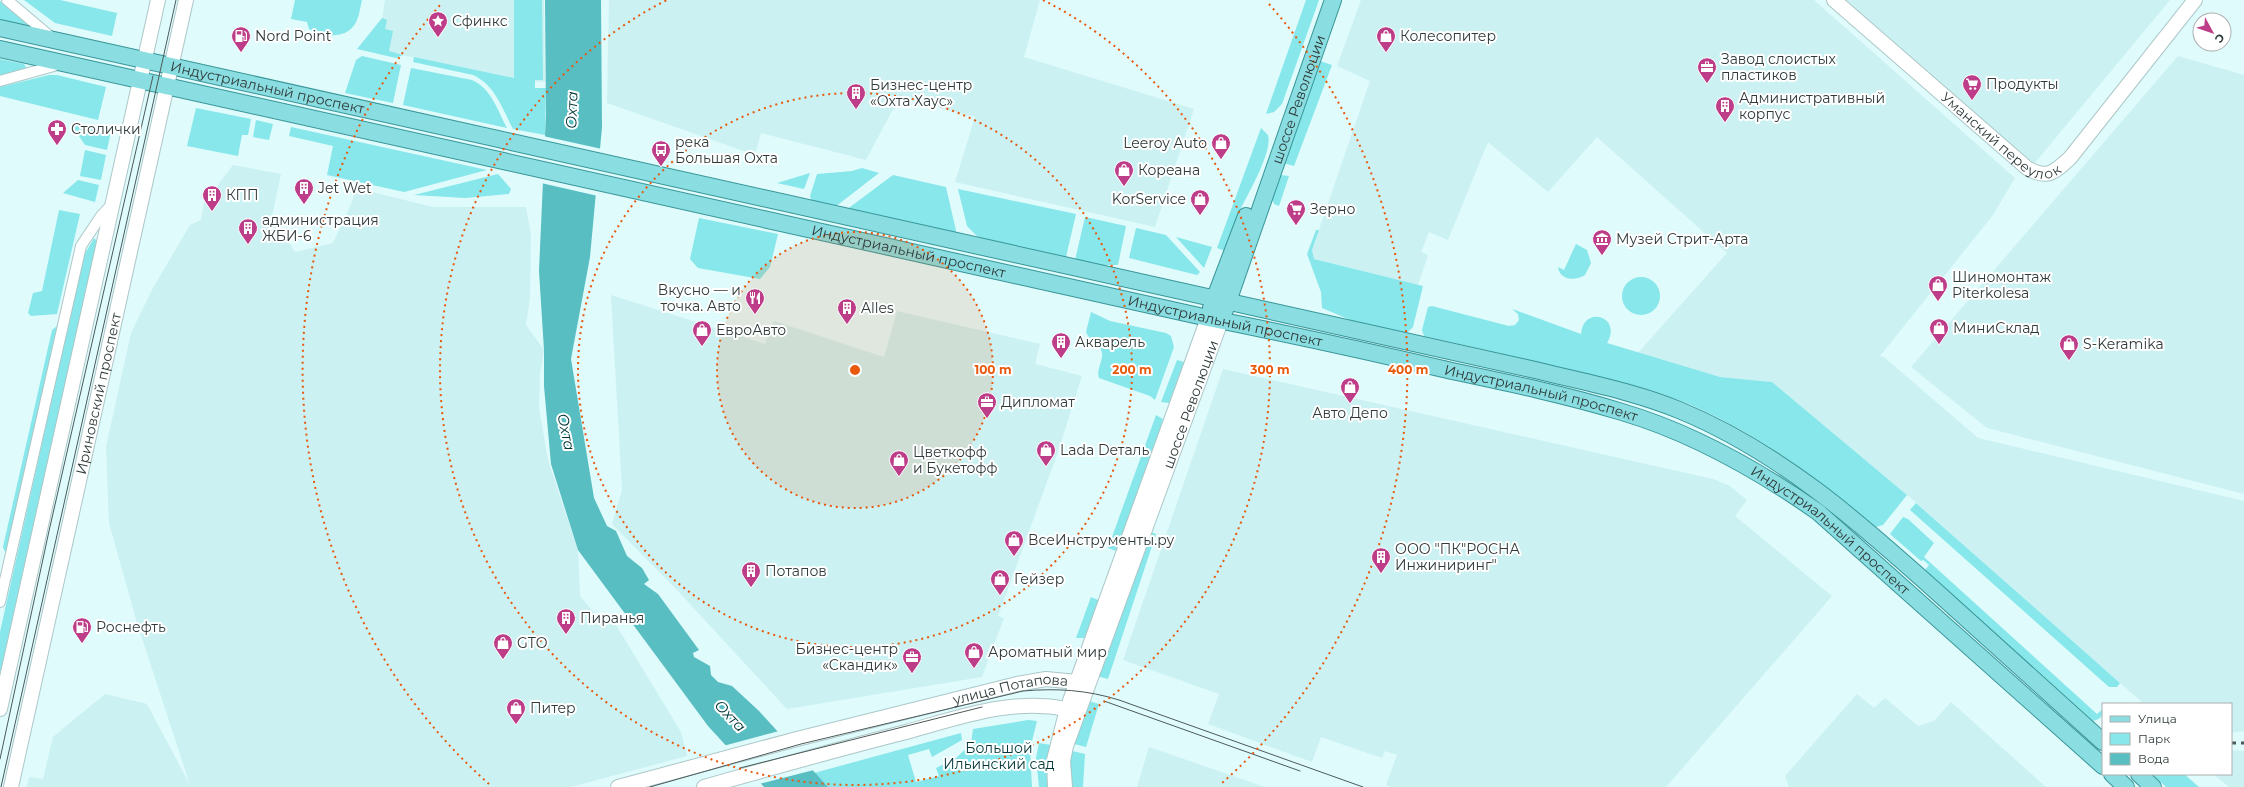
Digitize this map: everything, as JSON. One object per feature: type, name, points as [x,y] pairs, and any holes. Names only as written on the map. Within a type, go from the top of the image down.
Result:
[{"type":"main road","name":"Ириновский проспект","points":[[0,709],[158,0]]},
{"type":"main road","name":"Ириновский проспект","points":[[11,787],[186,0]]},
{"type":"main road","name":"шоссе Революции","points":[[1221,300],[1238,239],[1323,0]]},
{"type":"main road","name":"шоссе Революции","points":[[1055,787],[1054,760],[1067,708],[1333,0]]},
{"type":"main road","name":"Уманский переулок","points":[[1834,0],[2027,168],[2038,174],[2049,174],[2070,158],[2195,0]]},
{"type":"main road","name":"Индустриальный проспект","points":[[0,28],[540,147],[1622,391],[1679,410],[1721,430],[1782,466],[1842,510],[2102,741]]},
{"type":"main road","name":"Индустриальный проспект","points":[[0,49],[1214,319],[1393,357],[1624,412],[1699,442],[1765,477],[1818,512],[1904,587],[2102,765]]},
{"type":"main road","points":[[537,168],[540,147]]},
{"type":"main road","points":[[620,187],[622,166]]},
{"type":"main road","name":"шоссе Революции","points":[[1065,787],[1064,761],[1066,746],[1142,535],[1167,474],[1214,319]]},
{"type":"main road","name":"улица Потапова","points":[[618,787],[797,739],[1037,680],[1056,679],[1077,682],[1083,697],[1067,708],[1022,704],[987,710],[812,756],[704,787]]},
{"type":"main road","points":[[2113,775],[2126,787]]},
{"type":"main road","points":[[2140,775],[2153,787]]},
{"type":"street","points":[[8,0],[54,40]]},
{"type":"street","points":[[0,81],[62,63]]},
{"type":"street","points":[[0,602],[81,246],[101,216],[113,203]]},
{"type":"shaded area","points":[[385,0],[544,0],[545,82],[521,81],[388,52],[382,19]]},
{"type":"shaded area","points":[[609,0],[1040,0],[1024,57],[1194,109],[1155,227],[955,182],[975,117],[906,99],[892,111],[866,160],[761,133],[755,155],[607,103]]},
{"type":"shaded area","points":[[1361,0],[1814,0],[2015,178],[1993,215],[1880,356],[1884,357],[1978,438],[2244,501],[2244,731],[2232,733],[2232,703],[2143,703],[1912,499],[1772,382],[1720,377],[1637,354],[1727,253],[1597,137],[1548,192],[1488,142],[1448,240],[1429,232],[1421,252],[1428,255],[1418,285],[1314,259],[1312,250],[1370,81],[1337,66]]},
{"type":"shaded area","points":[[1846,0],[2170,0],[2034,164]]},
{"type":"shaded area","points":[[2178,56],[2244,75],[2244,494],[1987,428],[1911,367]]},
{"type":"shaded area","points":[[233,165],[281,174],[272,216],[295,252],[333,243],[352,202],[356,188],[433,207],[526,207],[531,235],[530,297],[526,325],[544,350],[540,374],[539,408],[548,460],[578,550],[580,596],[601,621],[610,615],[681,732],[687,756],[571,787],[27,787],[29,777],[43,779],[53,737],[105,694],[147,704],[190,785],[137,623],[109,523],[106,447],[131,333],[153,288],[190,225],[201,220],[204,203]]},
{"type":"shaded area","points":[[611,295],[765,344],[774,321],[884,357],[897,311],[1040,344],[1035,364],[1082,376],[1058,452],[998,616],[1004,618],[982,677],[787,709],[676,589],[612,524],[622,490]]},
{"type":"shaded area","points":[[1223,369],[1713,479],[1730,486],[1747,500],[1735,516],[1832,596],[1666,787],[1391,787],[1386,785],[1397,755],[1385,751],[1382,758],[1321,737],[1312,762],[1208,724],[1219,694],[1123,660]]},
{"type":"shaded area","points":[[1857,694],[1874,708],[1885,698],[1918,726],[1934,721],[1951,702],[2046,787],[1789,787],[1785,776]]},
{"type":"shaded area","points":[[1149,747],[1265,787],[1137,787]]},
{"type":"shaded area","points":[[2232,750],[2244,751],[2244,787],[2229,787],[2214,775],[2232,775]]},
{"type":"green space","points":[[24,0],[60,0],[117,13],[112,36],[55,23]]},
{"type":"green space","points":[[295,0],[362,0],[356,22],[351,29],[346,33],[327,35],[309,29],[307,22],[291,19]]},
{"type":"green space","points":[[514,0],[542,0],[543,80],[535,80],[535,88],[546,88],[545,135],[513,129],[497,98],[481,79],[473,75],[413,62],[414,57],[514,78]]},
{"type":"green space","points":[[1306,0],[1319,0],[1282,104],[1274,112],[1266,114]]},
{"type":"green space","points":[[0,1],[26,22],[28,26],[0,23]]},
{"type":"green space","points":[[382,18],[387,20],[385,29],[393,31],[389,51],[403,55],[396,58],[357,49]]},
{"type":"green space","points":[[362,56],[401,65],[393,103],[345,93],[356,60]]},
{"type":"green space","points":[[0,59],[24,64],[27,69],[0,76]]},
{"type":"green space","points":[[1320,61],[1332,65],[1294,166],[1283,163]]},
{"type":"green space","points":[[411,68],[472,80],[479,84],[489,94],[507,128],[403,105]]},
{"type":"green space","points":[[49,75],[57,75],[106,87],[98,120],[0,96],[0,87]]},
{"type":"green space","points":[[196,108],[251,119],[248,135],[242,135],[238,156],[187,146]]},
{"type":"green space","points":[[256,120],[273,124],[269,140],[253,137]]},
{"type":"green space","points":[[73,122],[111,131],[107,150],[85,145],[72,126]]},
{"type":"green space","points":[[291,127],[487,170],[404,192],[327,175],[333,146],[289,136]]},
{"type":"green space","points":[[1261,128],[1268,135],[1269,142],[1267,151],[1259,172],[1238,215],[1225,251],[1217,248]]},
{"type":"green space","points":[[85,150],[106,155],[101,180],[80,176]]},
{"type":"green space","points":[[862,168],[879,173],[835,207],[812,202],[810,196],[817,174],[852,171]]},
{"type":"green space","points":[[810,173],[804,189],[777,183]]},
{"type":"green space","points":[[498,174],[511,189],[509,194],[465,198],[414,195]]},
{"type":"green space","points":[[893,175],[946,187],[957,235],[846,210]]},
{"type":"green space","points":[[1280,175],[1289,176],[1279,206],[1274,204],[1271,197]]},
{"type":"green space","points":[[78,180],[99,185],[95,202],[63,193]]},
{"type":"green space","points":[[958,189],[1076,214],[1066,257],[981,240],[967,226]]},
{"type":"green space","points":[[59,210],[80,214],[57,314],[31,316],[28,313],[33,293],[42,291]]},
{"type":"green space","points":[[1085,217],[1126,226],[1118,265],[1089,265],[1075,260]]},
{"type":"green space","points":[[699,218],[778,234],[770,267],[760,279],[698,268],[690,259]]},
{"type":"green space","points":[[1136,228],[1166,235],[1200,272],[1197,275],[1129,258]]},
{"type":"green space","points":[[1316,230],[1319,230],[1312,250],[1314,259],[1423,286],[1413,327],[1407,333],[1355,322],[1322,308],[1321,292],[1307,254]]},
{"type":"green space","points":[[1176,237],[1212,247],[1204,268]]},
{"type":"green space","points":[[94,238],[97,241],[0,674],[0,632],[84,255]]},
{"type":"green space","points":[[1576,244],[1587,250],[1591,263],[1585,275],[1573,279],[1562,275],[1559,272],[1558,267],[1564,270]]},
{"type":"green space","points":[[1637,277],[1645,277],[1655,282],[1659,289],[1659,303],[1655,310],[1645,315],[1637,315],[1627,310],[1625,307],[1622,300],[1622,292],[1627,282],[1630,280]]},
{"type":"green space","points":[[1432,306],[1509,326],[1515,325],[1519,320],[1518,314],[1512,309],[1581,334],[1583,325],[1588,319],[1594,317],[1601,318],[1610,326],[1611,334],[1607,343],[1720,377],[1772,382],[1907,495],[1883,525],[1876,527],[1806,472],[1756,439],[1704,411],[1676,399],[1625,383],[1424,336],[1422,330],[1428,307]]},
{"type":"green space","points":[[1091,312],[1110,321],[1166,333],[1171,336],[1174,347],[1155,400],[1150,396],[1099,378],[1098,372],[1102,359],[1102,353],[1099,347],[1089,338],[1086,332]]},
{"type":"green space","points":[[57,326],[7,552],[5,552],[3,547],[52,330]]},
{"type":"green space","points":[[1177,360],[1184,362],[1169,403],[1161,402]]},
{"type":"green space","points":[[1156,415],[1163,419],[1150,466],[1123,541],[1116,551],[1108,548]]},
{"type":"green space","points":[[1916,503],[2120,683],[2117,687],[2109,687],[1910,510]]},
{"type":"green space","points":[[1903,517],[1908,519],[1934,543],[1924,557],[2097,714],[2102,710],[2101,717],[2093,721],[1925,570],[1929,565],[1923,560],[1921,561],[1890,534]]},
{"type":"green space","points":[[1151,532],[1156,534],[1108,679],[1097,676]]},
{"type":"green space","points":[[1091,597],[1098,600],[1097,614],[1087,638],[1076,638]]},
{"type":"green space","points":[[1088,701],[1099,704],[1086,747],[1074,744]]},
{"type":"green space","name":"Большой Ильинский сад","points":[[1028,720],[1037,721],[1030,749],[1032,787],[828,787],[814,773],[961,733],[962,740],[932,757],[929,749],[908,755],[916,782],[939,776],[936,768],[956,758],[971,744],[973,729]]},
{"type":"green space","points":[[1039,743],[1051,745],[1047,773],[1049,787],[1039,787],[1036,758]]},
{"type":"green space","points":[[1072,751],[1085,754],[1083,787],[1070,787],[1069,767]]},
{"type":"green space","points":[[2153,775],[2185,775],[2199,787],[2166,787]]},
{"type":"water","name":"Охта","points":[[545,0],[601,0],[602,127],[590,257],[571,359],[594,498],[607,526],[616,531],[627,556],[642,568],[649,580],[644,584],[658,594],[699,650],[693,653],[694,657],[710,666],[711,675],[718,682],[732,686],[759,711],[828,787],[764,787],[708,726],[578,550],[551,464],[544,386],[544,350],[539,271],[546,114]]},
{"type":"pier","points":[[543,136],[602,149],[598,196],[541,183]]},
{"type":"pier","points":[[779,731],[814,770],[759,784],[723,746]]},
{"type":"tram line","points":[[1,787],[176,0]]},
{"type":"tram line","points":[[0,759],[49,531],[153,76]]},
{"type":"tram line","points":[[650,787],[801,744],[1023,691],[1048,690],[1084,692],[1119,700],[1363,787]]},
{"type":"tram line","points":[[1104,701],[1300,771]]},
{"type":"tram line","points":[[740,768],[982,707]]},
{"type":"railway","points":[[2232,743],[2244,743]]},
{"type":"place","name":"Сфинкс","points":[[438,38]]},
{"type":"place","name":"Nord Point","points":[[241,53]]},
{"type":"place","name":"Колесопитер","points":[[1386,53]]},
{"type":"place","name":"Завод слоистых пластиков","points":[[1707,84]]},
{"type":"place","name":"Продукты","points":[[1972,101]]},
{"type":"place","name":"Бизнес-центр «Охта Хаус»","points":[[856,110]]},
{"type":"place","name":"Административный корпус","points":[[1725,123]]},
{"type":"place","name":"Столички","points":[[57,146]]},
{"type":"place","name":"Leeroy Auto","points":[[1221,160]]},
{"type":"place","name":"река Большая Охта","points":[[661,167]]},
{"type":"place","name":"Кореана","points":[[1124,187]]},
{"type":"place","name":"Jet Wet","points":[[304,205]]},
{"type":"place","name":"КПП","points":[[212,212]]},
{"type":"place","name":"KorService","points":[[1200,216]]},
{"type":"place","name":"Зерно","points":[[1296,226]]},
{"type":"place","name":"администрация ЖБИ-6","points":[[248,245]]},
{"type":"place","name":"Музей Стрит-Арта","points":[[1602,256]]},
{"type":"place","name":"Шиномонтаж Piterkolesa","points":[[1938,302]]},
{"type":"place","name":"Вкусно — и точка. Авто","points":[[755,315]]},
{"type":"place","name":"Alles","points":[[847,325]]},
{"type":"place","name":"МиниСклад","points":[[1939,345]]},
{"type":"place","name":"ЕвроАвто","points":[[702,347]]},
{"type":"place","name":"Акварель","points":[[1061,359]]},
{"type":"place","name":"S-Keramika","points":[[2069,361]]},
{"type":"place","name":"Авто Депо","points":[[1350,404]]},
{"type":"place","name":"Дипломат","points":[[987,419]]},
{"type":"place","name":"Lada Dеталь","points":[[1046,467]]},
{"type":"place","name":"Цветкофф и Букетофф","points":[[899,477]]},
{"type":"place","name":"ВсеИнструменты.ру","points":[[1014,557]]},
{"type":"place","name":"ООО \"ПК\"РОСНА Инжиниринг\"","points":[[1381,574]]},
{"type":"place","name":"Потапов","points":[[751,588]]},
{"type":"place","name":"Гейзер","points":[[1000,596]]},
{"type":"place","name":"Пиранья","points":[[566,635]]},
{"type":"place","name":"Роснефть","points":[[82,644]]},
{"type":"place","name":"GTO","points":[[503,660]]},
{"type":"place","name":"Ароматный мир","points":[[974,669]]},
{"type":"place","name":"Бизнес-центр «Скандик»","points":[[912,674]]},
{"type":"place","name":"Питер","points":[[516,725]]}]
